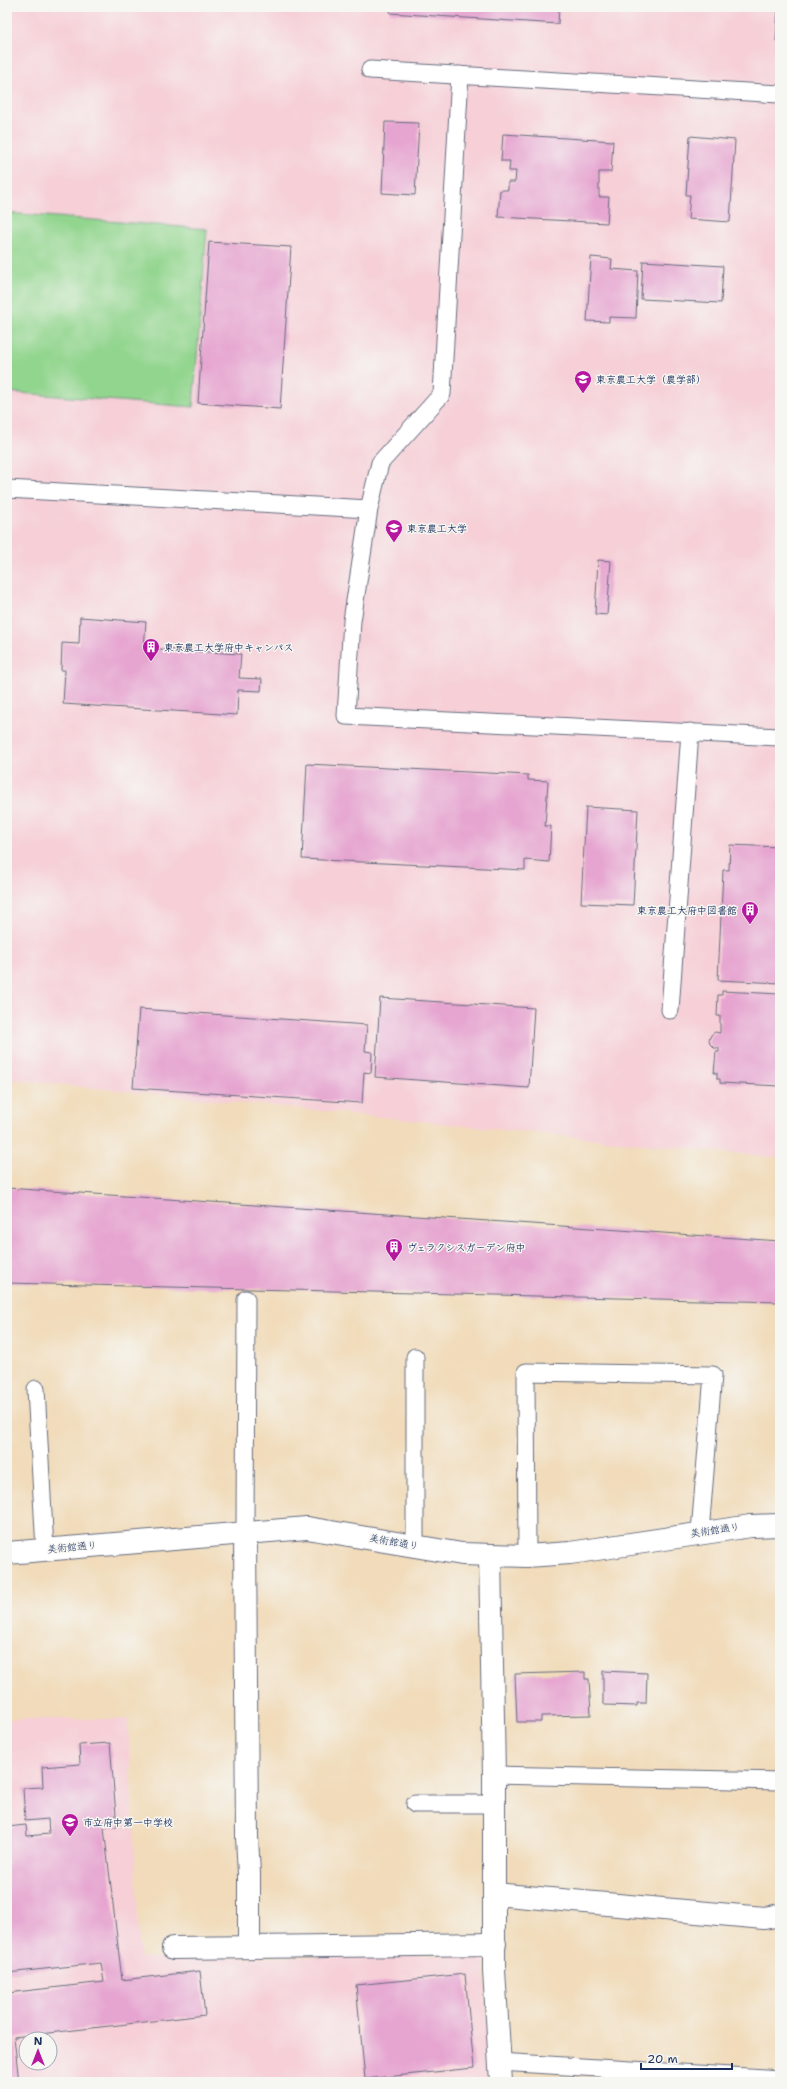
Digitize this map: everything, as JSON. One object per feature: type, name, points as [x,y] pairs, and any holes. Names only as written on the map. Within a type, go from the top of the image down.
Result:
[{"type":"street","name":"美術館通り","points":[[7,1553],[307,1528],[462,1554],[527,1556],[570,1553],[700,1532],[751,1526],[780,1525]]},
{"type":"street","points":[[245,1532],[247,1837],[250,1947]]},
{"type":"street","points":[[490,1555],[494,1775],[494,1894],[500,2072]]},
{"type":"street","points":[[494,1894],[764,1918],[780,1913]]},
{"type":"street","points":[[173,1948],[495,1944]]},
{"type":"lane","points":[[370,70],[780,94]]},
{"type":"lane","points":[[460,75],[442,394],[380,463],[369,508],[352,621],[346,716],[780,737]]},
{"type":"lane","points":[[7,489],[369,508]]},
{"type":"lane","points":[[670,1010],[690,732]]},
{"type":"lane","points":[[245,1532],[246,1299]]},
{"type":"lane","points":[[415,1357],[415,1546]]},
{"type":"lane","points":[[527,1556],[526,1372],[713,1375],[700,1532]]},
{"type":"lane","points":[[36,1389],[44,1549]]},
{"type":"lane","points":[[494,1775],[780,1781]]},
{"type":"lane","points":[[415,1804],[494,1804]]},
{"type":"lane","points":[[500,2072],[780,2079]]},
{"type":"shaded area","name":"東京農工大学","points":[[7,7],[780,7],[780,1158],[7,1079]]},
{"type":"shaded area","name":"市立府中第一中学校","points":[[7,1719],[128,1719],[140,1958],[484,1955],[490,2082],[7,2082]]},
{"type":"green space","points":[[7,213],[207,229],[193,407],[7,392]]},
{"type":"building","points":[[390,7],[559,7],[558,24],[390,13]]},
{"type":"building","points":[[778,7],[780,7],[780,42],[776,41]]},
{"type":"building","points":[[385,122],[419,123],[415,195],[382,193]]},
{"type":"building","points":[[503,134],[613,141],[611,172],[599,172],[599,197],[609,197],[607,223],[498,217],[500,190],[508,190],[508,182],[515,182],[516,171],[509,171],[510,161],[501,161]]},
{"type":"building","points":[[690,136],[735,140],[730,222],[688,219],[690,195],[686,195]]},
{"type":"building","points":[[209,242],[291,247],[280,409],[198,403]]},
{"type":"building","points":[[591,257],[612,259],[611,269],[638,271],[636,318],[609,317],[609,322],[587,321]]},
{"type":"building","points":[[643,261],[723,266],[721,303],[641,299]]},
{"type":"building","points":[[598,560],[611,561],[607,615],[595,614]]},
{"type":"building","name":"東京農工大学府中キャンパス","points":[[80,617],[146,622],[144,648],[241,654],[239,678],[262,679],[261,691],[238,690],[237,715],[63,704],[65,670],[61,670],[62,643],[79,644]]},
{"type":"building","points":[[307,764],[528,775],[528,780],[548,781],[545,826],[551,826],[549,862],[525,860],[525,870],[302,859]]},
{"type":"building","points":[[586,807],[638,810],[633,905],[581,903]]},
{"type":"building","name":"東京農工大府中図書館","points":[[730,845],[780,847],[780,983],[718,980],[723,870],[729,870]]},
{"type":"building","points":[[722,991],[780,994],[780,1086],[720,1083],[720,1079],[717,1079],[717,1073],[714,1073],[716,1052],[719,1052],[719,1048],[714,1048],[710,1044],[709,1040],[711,1035],[715,1032],[720,1033],[720,1016],[717,1016],[718,995],[722,995]]},
{"type":"building","points":[[380,998],[534,1008],[529,1088],[375,1077]]},
{"type":"building","points":[[139,1009],[367,1025],[365,1051],[372,1052],[371,1073],[364,1072],[362,1103],[133,1088]]},
{"type":"building","name":"ヴェラクシスガーデン府中","points":[[7,1188],[780,1241],[780,1302],[7,1283]]},
{"type":"building","points":[[603,1671],[647,1673],[646,1703],[637,1703],[637,1706],[605,1705],[603,1703]]},
{"type":"building","points":[[585,1672],[585,1679],[589,1679],[591,1715],[541,1716],[541,1722],[517,1722],[515,1674]]},
{"type":"building","points":[[110,1743],[117,1827],[104,1828],[122,1980],[200,1971],[205,2015],[58,2032],[18,2031],[18,2037],[14,2037],[19,2082],[7,2082],[7,1993],[104,1982],[101,1963],[7,1973],[7,1827],[26,1825],[27,1836],[49,1834],[48,1819],[25,1821],[23,1788],[43,1787],[42,1767],[80,1764],[79,1745]]},
{"type":"building","points":[[465,1974],[474,2068],[365,2079],[356,1985]]},
{"type":"place","name":"東京農工大学（農学部）","points":[[583,394]]},
{"type":"place","name":"東京農工大学","points":[[394,543]]},
{"type":"place","name":"東京農工大学府中キャンパス","points":[[151,662]]},
{"type":"place","name":"東京農工大府中図書館","points":[[750,925]]},
{"type":"place","name":"ヴェラクシスガーデン府中","points":[[394,1262]]},
{"type":"place","name":"市立府中第一中学校","points":[[70,1837]]}]
